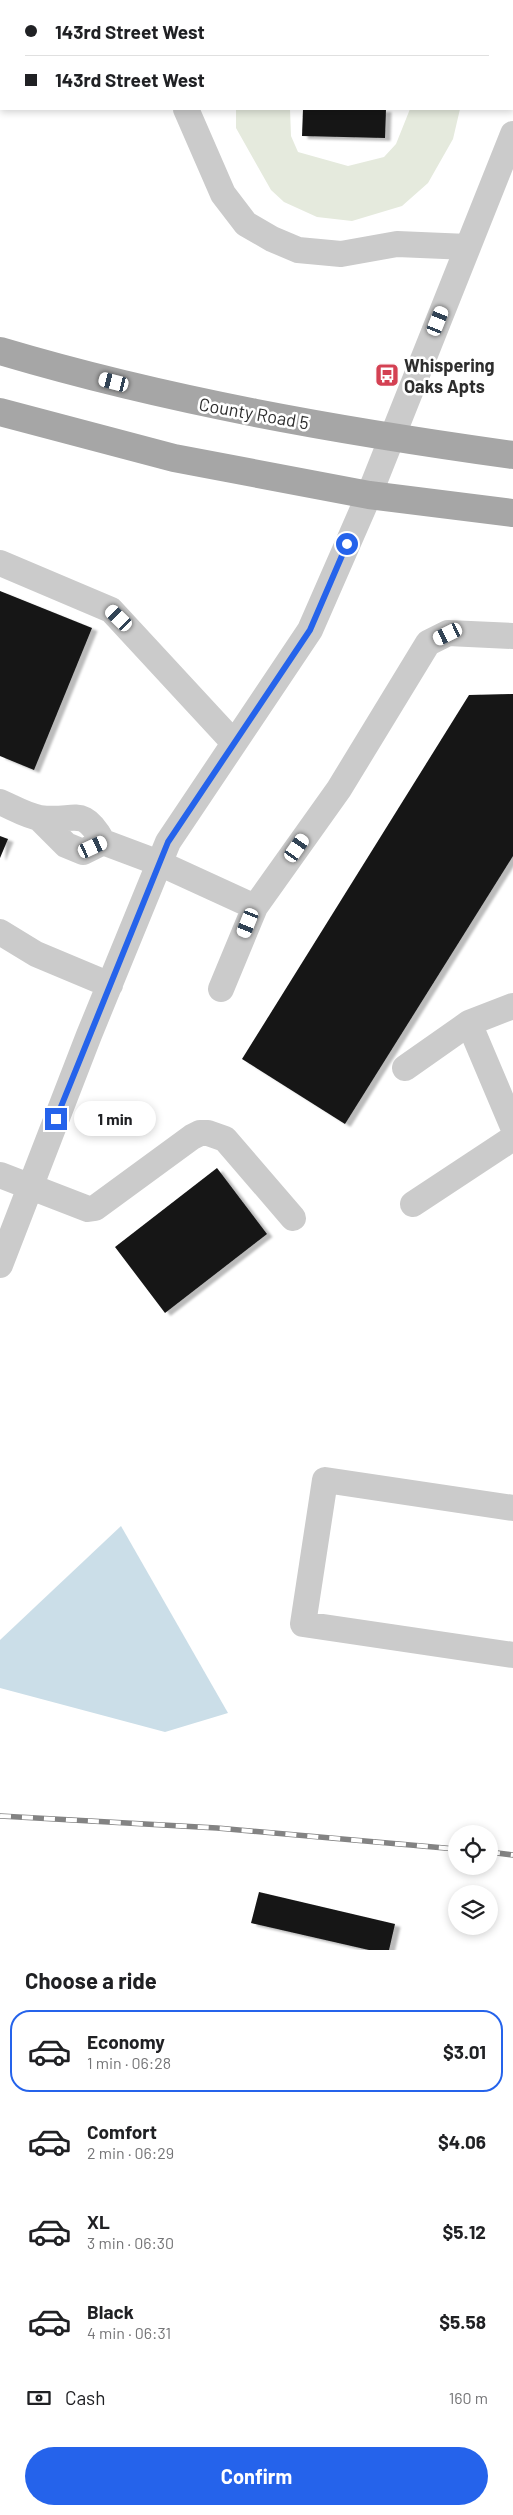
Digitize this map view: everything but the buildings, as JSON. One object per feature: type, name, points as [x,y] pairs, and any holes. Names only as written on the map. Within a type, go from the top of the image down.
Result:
[{"type":"main road","name":"County Road 5","points":[[0,351],[58,369],[188,401],[392,438],[513,455]]},
{"type":"main road","points":[[0,412],[174,458],[369,494],[513,513]]},
{"type":"street","points":[[186,110],[223,194],[246,224],[272,240],[298,250],[341,254],[397,244],[468,247]]},
{"type":"street","points":[[0,1265],[168,842],[310,630],[392,438],[513,134]]},
{"type":"street","points":[[0,563],[111,610],[234,743]]},
{"type":"street","points":[[221,989],[255,907],[339,789],[428,643],[448,634],[513,636]]},
{"type":"street","points":[[0,802],[39,818],[79,818],[93,824],[103,842],[159,863],[255,907]]},
{"type":"street","points":[[0,932],[36,954],[110,984]]},
{"type":"street","points":[[406,1068],[469,1023],[513,1006]]},
{"type":"street","points":[[469,1023],[513,1126]]},
{"type":"street","points":[[0,1175],[88,1209],[95,1208],[192,1137],[200,1133],[208,1133],[225,1139],[293,1218]]},
{"type":"street","points":[[413,1204],[513,1138]]},
{"type":"street","points":[[513,1508],[325,1480],[303,1624],[513,1654]]},
{"type":"shaded area","points":[[236,110],[290,110],[291,136],[298,152],[348,166],[384,157],[396,144],[410,110],[460,110],[453,139],[428,183],[402,206],[352,221],[317,217],[284,202],[271,190],[236,128]]},
{"type":"water","points":[[121,1526],[228,1713],[165,1732],[0,1688],[0,1640]]},
{"type":"railway","points":[[0,1816],[217,1828],[448,1848]]},
{"type":"railway","points":[[498,1853],[513,1855]]},
{"type":"place","name":"Whispering Oaks Apts","points":[[387,375]]},
{"type":"route","points":[[56,1119],[168,842],[310,630],[347,544]]}]
